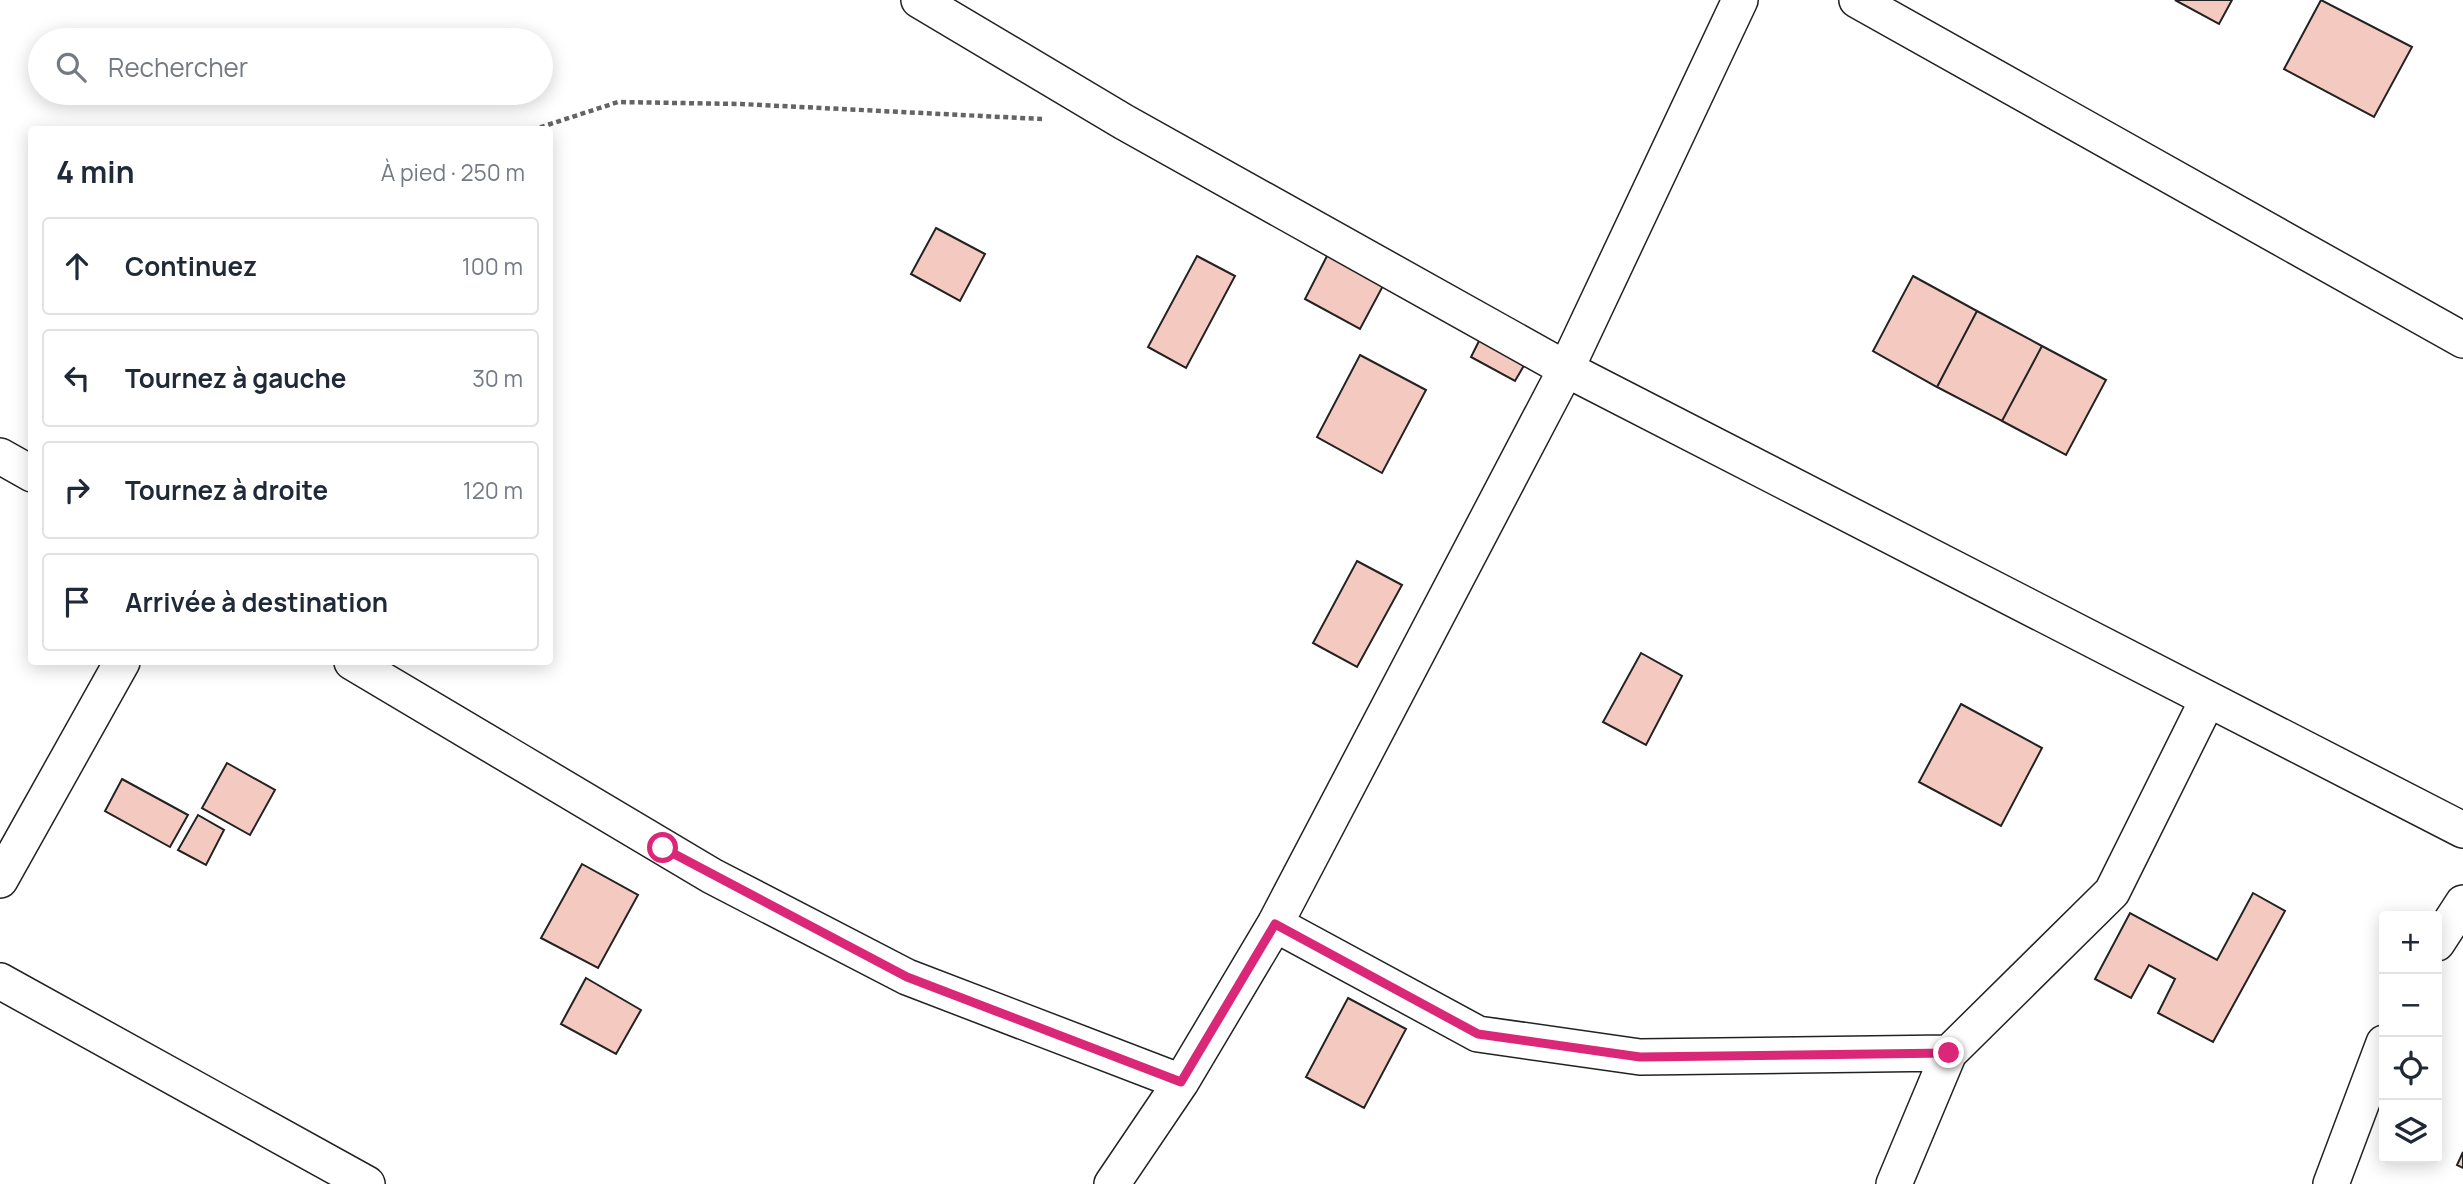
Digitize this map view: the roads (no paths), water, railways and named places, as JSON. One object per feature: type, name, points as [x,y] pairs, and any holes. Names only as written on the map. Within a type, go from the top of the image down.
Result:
[{"type":"street","points":[[919,0],[1124,122],[1566,369],[2463,830]]},
{"type":"street","points":[[1111,1184],[1181,1082],[1275,924],[1566,369],[1740,0]]},
{"type":"street","points":[[1857,0],[2463,340]]},
{"type":"street","points":[[0,456],[28,472]]},
{"type":"street","points":[[0,880],[120,665]]},
{"type":"street","points":[[357,665],[712,876],[895,971],[1181,1082]]},
{"type":"street","points":[[1894,1184],[1949,1053],[2112,892],[2208,699]]},
{"type":"street","points":[[2442,936],[2463,904]]},
{"type":"street","points":[[1275,924],[1478,1034],[1640,1057],[1949,1053]]},
{"type":"street","points":[[0,981],[368,1184]]},
{"type":"street","points":[[2331,1184],[2379,1056]]}]
